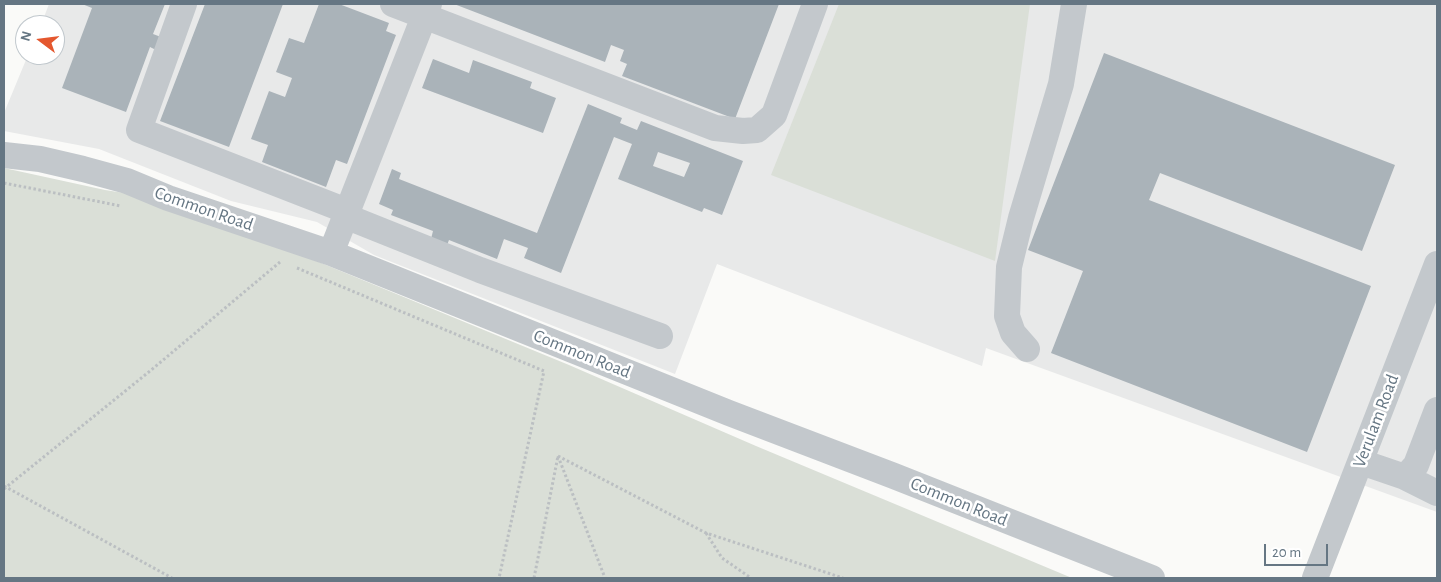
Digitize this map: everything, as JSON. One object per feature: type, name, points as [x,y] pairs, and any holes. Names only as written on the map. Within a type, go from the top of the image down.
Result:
[{"type":"street","points":[[184,4],[139,130],[480,270],[660,336]]},
{"type":"street","points":[[393,4],[427,10],[716,128],[743,131],[757,130],[774,115],[815,4]]},
{"type":"street","points":[[1028,349],[1013,333],[1007,316],[1009,267],[1021,218],[1061,84],[1074,4]]},
{"type":"street","points":[[331,252],[427,10]]},
{"type":"street","name":"Common Road","points":[[4,155],[49,161],[118,179],[168,198],[331,252],[728,413],[1152,578]]},
{"type":"street","name":"Verulam Road","points":[[1315,578],[1361,462],[1429,312],[1437,264]]},
{"type":"street","points":[[1405,477],[1416,465],[1437,410]]},
{"type":"street","points":[[1361,462],[1405,477],[1437,493]]},
{"type":"path","points":[[4,183],[128,207]]},
{"type":"path","points":[[271,258],[544,371],[499,578]]},
{"type":"path","points":[[172,578],[4,488],[150,371],[280,262]]},
{"type":"path","points":[[558,456],[706,533],[843,578]]},
{"type":"path","points":[[534,578],[558,456]]},
{"type":"path","points":[[558,456],[605,578]]},
{"type":"path","points":[[706,533],[722,558],[751,578]]},
{"type":"shaded area","points":[[49,4],[1437,4],[1437,512],[986,348],[982,366],[717,264],[675,374],[374,255],[317,222],[231,201],[99,149],[4,131],[4,113],[24,65],[65,65],[65,15],[45,15]]},
{"type":"shaded area","points":[[839,4],[1030,4],[995,261],[771,175]]},
{"type":"shaded area","points":[[4,168],[105,190],[156,198],[280,246],[569,365],[756,446],[1072,578],[4,578]]},
{"type":"building","points":[[82,4],[165,4],[153,34],[161,37],[156,50],[150,47],[126,112],[62,88],[92,8]]},
{"type":"building","points":[[205,4],[283,4],[229,147],[160,121]]},
{"type":"building","points":[[319,4],[339,4],[389,23],[386,31],[396,35],[347,164],[336,160],[326,187],[262,162],[268,145],[251,139],[269,91],[285,97],[292,78],[276,72],[289,38],[304,43]]},
{"type":"building","points":[[454,4],[779,4],[735,119],[622,76],[627,64],[620,61],[624,50],[611,45],[605,62]]},
{"type":"building","points":[[1104,53],[1395,165],[1362,251],[1160,173],[1149,200],[1371,286],[1307,452],[1051,353],[1083,271],[1028,250]]},
{"type":"building","points":[[433,59],[469,73],[473,60],[532,82],[530,88],[556,98],[543,133],[422,88]]},
{"type":"building","points":[[588,104],[622,118],[620,123],[637,130],[641,121],[743,161],[722,215],[704,208],[702,212],[618,179],[632,144],[614,137],[561,273],[524,258],[528,248],[504,239],[497,259],[449,240],[447,245],[431,239],[433,231],[391,215],[393,210],[379,204],[392,169],[401,173],[399,179],[537,233]],"holes":[[[658,152],[690,163],[684,177],[653,166]]]}]
